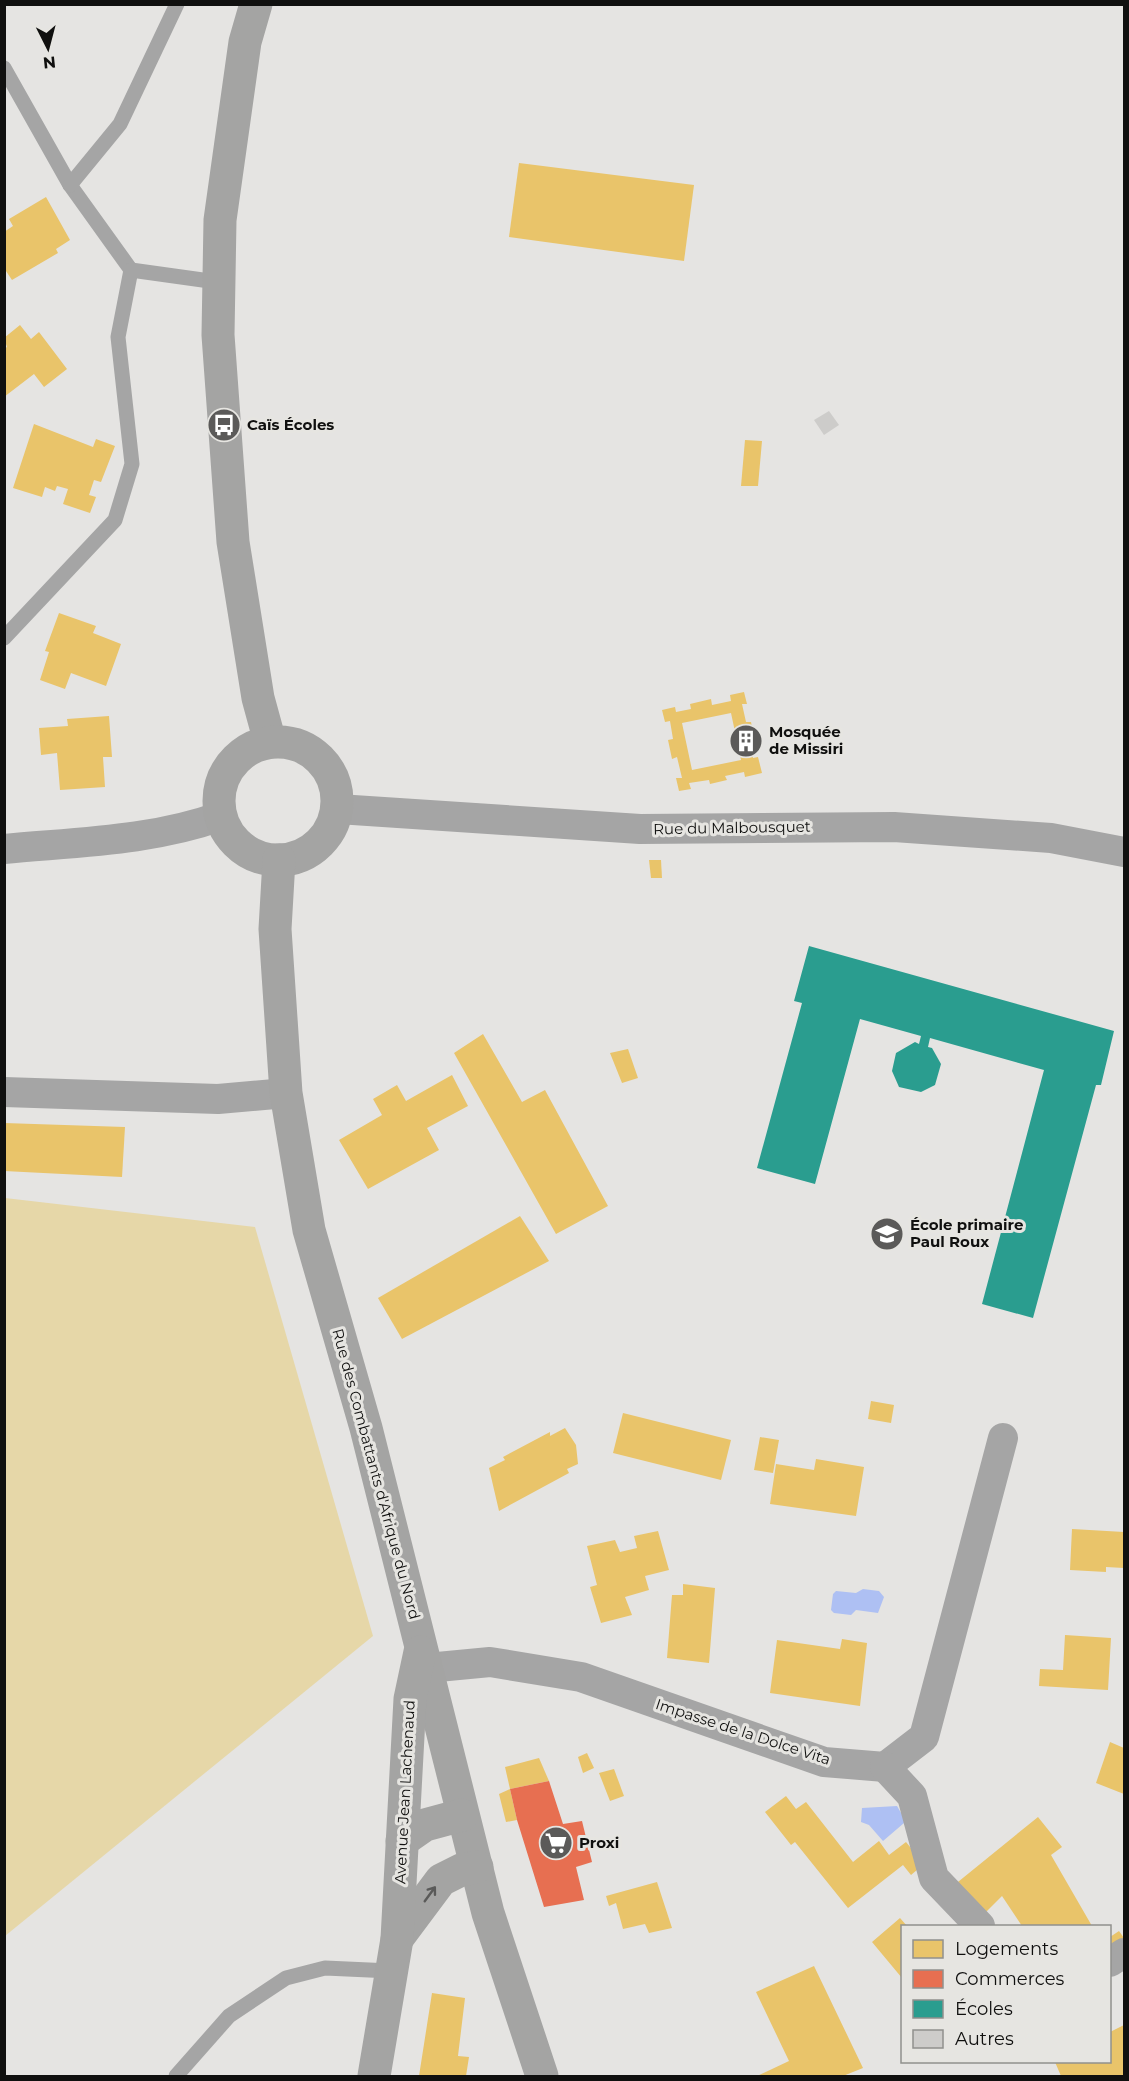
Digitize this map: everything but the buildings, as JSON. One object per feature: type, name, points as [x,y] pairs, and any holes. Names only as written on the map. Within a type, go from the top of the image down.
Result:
[{"type":"main road","points":[[256,4],[245,42],[220,220],[217,282],[218,335],[233,542],[258,698],[270,742]]},
{"type":"main road","points":[[270,742],[289,742],[306,748],[321,759],[332,774],[337,791],[338,809],[332,827],[322,842],[310,852],[279,860],[263,859],[236,843],[221,816],[219,801],[226,772],[238,757],[253,747],[270,742]]},
{"type":"main road","name":"Rue des Combattants d'Afrique du Nord","points":[[279,860],[275,929],[286,1093],[309,1230],[366,1428],[488,1913],[542,2076]]},
{"type":"main road","name":"Avenue Jean Lachenaud","points":[[374,2076],[397,1939],[410,1699],[424,1656]]},
{"type":"main road","points":[[402,1841],[425,1825],[462,1815]]},
{"type":"main road","name":"Avenue Jean Lachenaud","points":[[397,1939],[441,1880],[461,1870],[477,1867]]},
{"type":"street","name":"Rue du Malbousquet","points":[[338,809],[640,829],[894,826],[1051,838],[1125,852]]},
{"type":"street","points":[[4,849],[141,836],[194,826],[221,816]]},
{"type":"street","points":[[4,1092],[218,1099],[286,1093]]},
{"type":"street","points":[[979,1925],[934,1878],[912,1796],[885,1767],[924,1737],[1003,1438]]},
{"type":"street","name":"Impasse de la Dolce Vita","points":[[424,1656],[489,1662],[581,1677],[824,1762],[885,1767]]},
{"type":"street","points":[[1111,1961],[1125,1953]]},
{"type":"lane","points":[[70,185],[120,124],[177,4]]},
{"type":"lane","points":[[4,68],[70,185],[131,270],[217,282]]},
{"type":"lane","points":[[4,638],[115,520],[132,464],[118,337],[131,270]]},
{"type":"lane","points":[[176,2076],[229,2016],[286,1978],[325,1968],[366,1968],[391,1971]]},
{"type":"shaded area","points":[[5,1198],[255,1227],[373,1636],[5,1936]]},
{"type":"water","points":[[863,1589],[879,1591],[884,1597],[878,1613],[856,1610],[851,1615],[834,1613],[831,1610],[833,1594],[836,1591],[856,1593]]},
{"type":"water","points":[[897,1806],[904,1818],[904,1823],[883,1841],[869,1825],[861,1822],[862,1808]]},
{"type":"place","name":"Caïs Écoles","points":[[224,425]]},
{"type":"place","name":"Mosquée de Missiri","points":[[746,741]]},
{"type":"place","name":"École primaire Paul Roux","points":[[887,1234]]},
{"type":"place","name":"Proxi","points":[[556,1843]]}]
